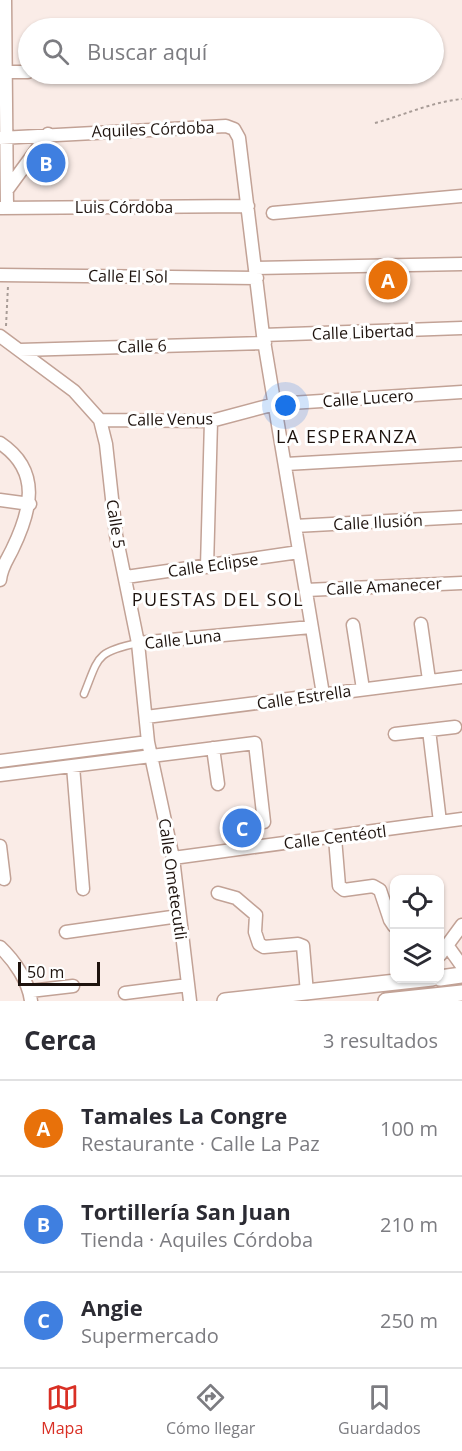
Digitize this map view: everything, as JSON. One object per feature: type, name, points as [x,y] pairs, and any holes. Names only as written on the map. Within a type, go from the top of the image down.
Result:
[{"type":"street","points":[[4,208],[7,190],[3,138],[5,0]]},
{"type":"street","name":"Aquiles Córdoba","points":[[3,138],[226,126],[234,129],[239,138],[248,206]]},
{"type":"street","points":[[7,190],[48,134]]},
{"type":"street","points":[[273,213],[462,196]]},
{"type":"street","points":[[248,206],[264,339],[286,464],[310,627],[323,694]]},
{"type":"street","name":"Luis Córdoba","points":[[4,208],[248,206]]},
{"type":"street","name":"Calle El Sol","points":[[4,275],[256,273],[462,264]]},
{"type":"street","name":"Calle Libertad","points":[[264,339],[462,328]]},
{"type":"street","name":"Calle 5","points":[[2,338],[74,391],[100,420],[106,444],[116,535],[138,643],[148,742],[152,757]]},
{"type":"street","name":"Calle 6","points":[[20,350],[264,339]]},
{"type":"street","name":"Calle Lucero","points":[[275,404],[462,392]]},
{"type":"street","name":"Calle Venus","points":[[100,420],[211,421],[275,404]]},
{"type":"street","points":[[207,567],[211,421]]},
{"type":"street","points":[[0,442],[18,458],[28,479],[30,504],[13,549],[0,573]]},
{"type":"street","points":[[286,464],[462,454]]},
{"type":"street","points":[[0,500],[30,504]]},
{"type":"street","name":"Calle Ilusión","points":[[295,526],[462,518]]},
{"type":"street","name":"Calle Eclipse","points":[[126,577],[299,552]]},
{"type":"street","name":"Calle Amanecer","points":[[306,590],[462,583]]},
{"type":"street","points":[[421,624],[429,680]]},
{"type":"street","points":[[353,625],[363,689]]},
{"type":"street","name":"Calle Luna","points":[[138,643],[310,627]]},
{"type":"street","name":"Calle Estrella","points":[[146,717],[462,676]]},
{"type":"street","points":[[396,734],[455,727]]},
{"type":"street","points":[[429,730],[440,822]]},
{"type":"street","points":[[0,761],[148,742]]},
{"type":"street","points":[[0,775],[255,743],[264,822]]},
{"type":"street","points":[[213,748],[218,784]]},
{"type":"street","name":"Calle Ometecutli","points":[[152,757],[173,858],[178,916],[190,1001]]},
{"type":"street","points":[[73,766],[83,889]]},
{"type":"street","name":"Calle Centéotl","points":[[173,858],[335,838],[462,819]]},
{"type":"street","points":[[335,838],[339,886],[344,890],[373,886],[380,890],[390,920]]},
{"type":"street","points":[[0,846],[3,879]]},
{"type":"street","points":[[218,893],[236,898],[256,915],[255,932],[259,944],[264,947],[298,944],[303,946],[307,993]]},
{"type":"street","points":[[66,932],[178,916]]},
{"type":"street","points":[[444,949],[462,925]]},
{"type":"street","points":[[0,947],[9,955],[31,996],[73,986]]},
{"type":"street","points":[[444,951],[462,966]]},
{"type":"street","points":[[444,977],[462,975]]},
{"type":"street","points":[[225,1001],[391,983]]},
{"type":"street","points":[[125,993],[188,985]]},
{"type":"street","points":[[386,1001],[424,999],[462,993]]},
{"type":"lane","name":"Calle Luna","points":[[84,694],[96,662],[111,649],[138,643]]},
{"type":"path","points":[[375,123],[412,113],[439,101],[462,99]]},
{"type":"path","points":[[2,338],[4,275]]},
{"type":"place","name":"Tortillería San Juan","points":[[46,163]]},
{"type":"place","name":"Tamales La Congre","points":[[388,280]]},
{"type":"place","name":"Angie","points":[[242,828]]},
{"type":"district","name":"LA ESPERANZA","points":[[347,436]]},
{"type":"district","name":"PUESTAS DEL SOL","points":[[218,599]]}]
